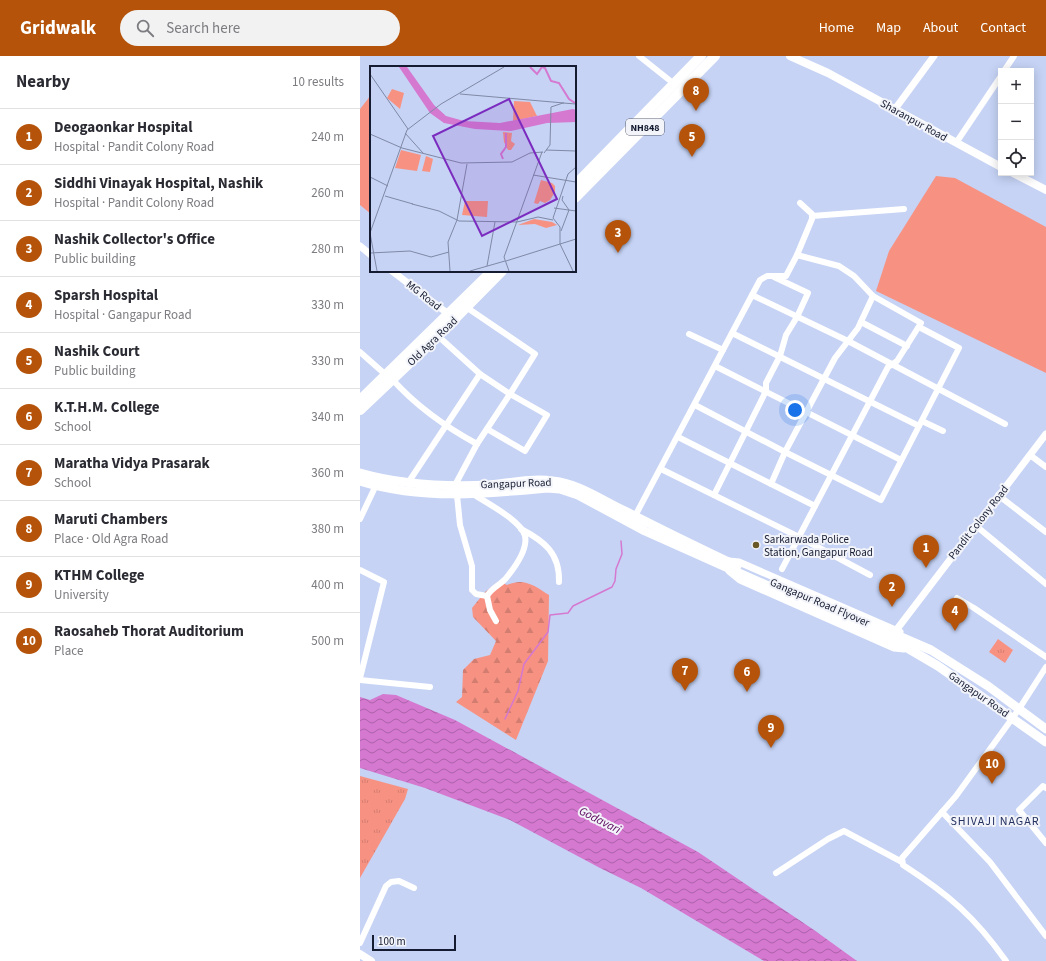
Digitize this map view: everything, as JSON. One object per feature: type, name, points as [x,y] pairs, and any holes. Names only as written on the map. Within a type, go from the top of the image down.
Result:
[{"type":"highway","name":"NH848","points":[[576,184],[701,56]]},
{"type":"highway","name":"NH848","points":[[576,197],[715,56]]},
{"type":"highway","name":"Old Agra Road","points":[[360,410],[389,377],[452,316],[491,272]]},
{"type":"highway","name":"Old Agra Road","points":[[360,400],[438,336],[452,316],[466,307],[501,272]]},
{"type":"main road","name":"Sharanpur Road","points":[[790,56],[828,73],[998,165]]},
{"type":"main road","name":"Sharanpur Road","points":[[803,56],[828,73]]},
{"type":"main road","points":[[1019,176],[1046,190]]},
{"type":"main road","name":"Gangapur Road","points":[[360,473],[399,491],[473,494],[547,488],[560,489],[633,520],[725,563]]},
{"type":"main road","name":"Gangapur Road","points":[[360,480],[455,485],[552,481],[568,483],[589,492],[633,520]]},
{"type":"main road","name":"Gangapur Road Flyover","points":[[725,563],[743,572],[898,636],[911,646]]},
{"type":"main road","name":"Gangapur Road","points":[[911,646],[958,666],[1046,729]]},
{"type":"main road","name":"Gangapur Road","points":[[911,646],[1013,717],[1046,742]]},
{"type":"main road","points":[[360,954],[371,961]]},
{"type":"street","points":[[639,56],[673,83]]},
{"type":"street","points":[[895,109],[934,56]]},
{"type":"street","points":[[1006,68],[1014,56]]},
{"type":"street","points":[[956,143],[998,80]]},
{"type":"street","points":[[633,520],[760,280],[770,276],[786,276],[810,226],[812,216],[812,214],[800,203]]},
{"type":"street","points":[[812,216],[904,209]]},
{"type":"street","points":[[360,246],[370,254]]},
{"type":"street","points":[[782,569],[888,367],[897,361],[921,323],[873,296],[854,276],[839,266],[797,255]]},
{"type":"street","name":"MG Road","points":[[393,272],[452,316]]},
{"type":"street","points":[[714,495],[766,391],[766,383],[780,356],[786,335],[797,317],[808,293],[770,276]]},
{"type":"street","points":[[752,295],[848,341],[1005,424]]},
{"type":"street","points":[[771,484],[785,452],[824,378],[835,358],[860,322],[873,296]]},
{"type":"street","points":[[466,307],[535,354],[477,444],[455,485],[454,494],[460,525],[472,566],[472,590],[476,594],[487,596]]},
{"type":"street","points":[[860,322],[907,346]]},
{"type":"street","points":[[695,405],[881,500],[959,348],[919,327]]},
{"type":"street","points":[[732,333],[870,401],[920,423],[944,431]]},
{"type":"street","points":[[689,334],[723,350]]},
{"type":"street","points":[[438,336],[480,374],[510,394],[547,415],[525,451],[487,429]]},
{"type":"street","points":[[360,352],[421,408],[446,427],[477,444]]},
{"type":"street","points":[[715,366],[853,434],[901,460]]},
{"type":"street","points":[[408,483],[480,374]]},
{"type":"street","name":"Pandit Colony Road","points":[[898,636],[975,525],[1046,434]]},
{"type":"street","points":[[678,437],[815,506]]},
{"type":"street","points":[[1030,455],[1046,467]]},
{"type":"street","points":[[661,469],[799,537],[870,575]]},
{"type":"street","points":[[360,519],[377,482]]},
{"type":"street","points":[[473,494],[505,515],[521,529],[538,538],[550,549],[560,569],[559,582]]},
{"type":"street","points":[[998,496],[1046,532]]},
{"type":"street","points":[[975,525],[1046,584]]},
{"type":"street","points":[[496,621],[490,610],[487,596],[491,590],[502,583],[520,557],[525,542],[525,535],[521,529]]},
{"type":"street","points":[[725,563],[739,562],[898,636],[911,646]]},
{"type":"street","points":[[725,563],[740,580],[894,648],[911,646]]},
{"type":"street","points":[[360,570],[384,582],[360,679],[430,687]]},
{"type":"street","points":[[957,598],[1046,657]]},
{"type":"street","points":[[902,862],[905,854],[952,800],[1019,709],[1046,667]]},
{"type":"street","points":[[1046,788],[1043,786],[1019,810],[1046,843]]},
{"type":"street","points":[[946,796],[952,800]]},
{"type":"street","points":[[942,812],[990,862],[1046,936]]},
{"type":"street","points":[[776,873],[828,839],[844,831],[902,862],[938,888],[986,932],[1006,961]]},
{"type":"street","points":[[360,943],[386,886],[391,882],[399,881],[414,888]]},
{"type":"green space","points":[[370,96],[370,213],[360,205],[360,109]]},
{"type":"green space","points":[[936,176],[955,178],[1046,227],[1046,373],[876,291],[889,251]]},
{"type":"green space","points":[[499,581],[507,585],[524,582],[549,595],[548,661],[516,740],[456,702],[462,697],[463,670],[474,659],[490,655],[496,641],[473,617],[472,608],[485,592]]},
{"type":"green space","points":[[998,639],[1013,650],[1005,663],[989,652]]},
{"type":"green space","points":[[360,776],[408,789],[405,799],[360,878]]},
{"type":"water","name":"Godavari","points":[[383,694],[396,695],[455,720],[698,852],[814,930],[857,961],[764,961],[641,888],[510,820],[425,788],[360,768],[360,697],[370,700]]},
{"type":"waterway","points":[[505,719],[518,691],[524,664],[548,632],[550,615],[568,613],[573,606],[612,587],[615,581],[616,569],[622,554],[621,541]]},
{"type":"place","name":"Maruti Chambers","points":[[696,111]]},
{"type":"place","name":"Nashik Court","points":[[692,157]]},
{"type":"place","name":"Nashik Collector's Office","points":[[618,253]]},
{"type":"place","name":"Sarkarwada Police Station, Gangapur Road","points":[[756,545]]},
{"type":"place","name":"Deogaonkar Hospital","points":[[926,568]]},
{"type":"place","name":"Siddhi Vinayak Hospital, Nashik","points":[[892,607]]},
{"type":"place","name":"Sparsh Hospital","points":[[955,631]]},
{"type":"place","name":"Maratha Vidya Prasarak","points":[[685,691]]},
{"type":"place","name":"K.T.H.M. College","points":[[747,692]]},
{"type":"place","name":"KTHM College","points":[[771,748]]},
{"type":"place","name":"Raosaheb Thorat Auditorium","points":[[992,784]]},
{"type":"district","name":"SHIVAJI NAGAR","points":[[995,821]]}]
